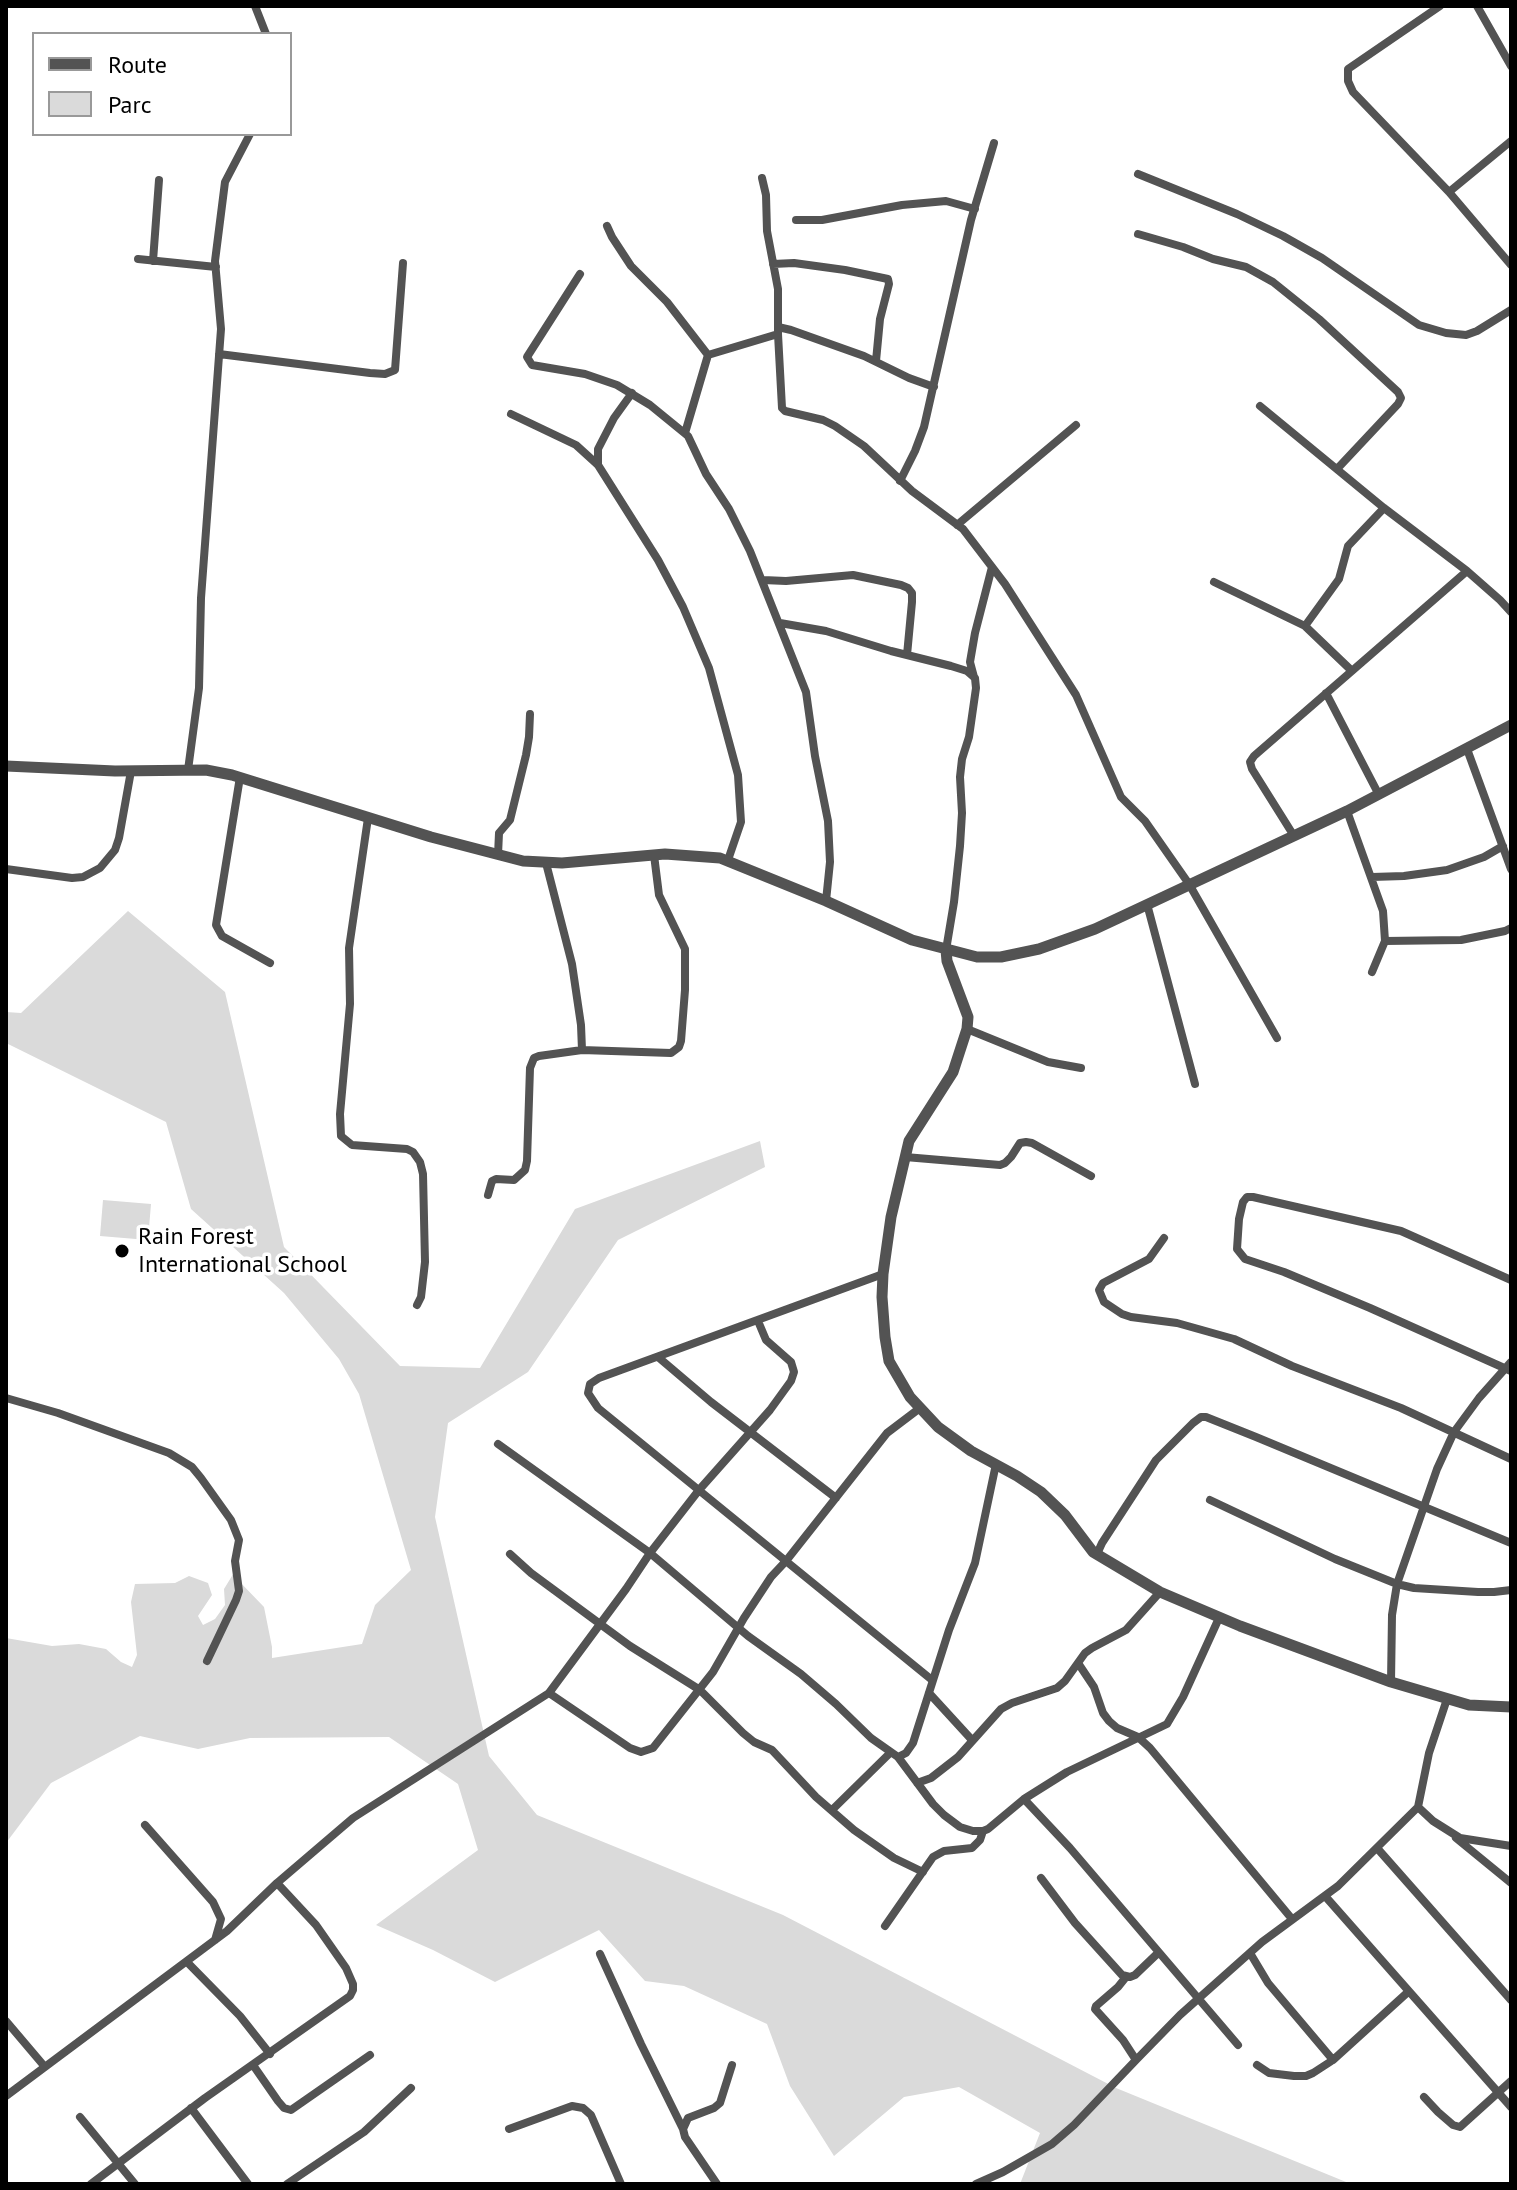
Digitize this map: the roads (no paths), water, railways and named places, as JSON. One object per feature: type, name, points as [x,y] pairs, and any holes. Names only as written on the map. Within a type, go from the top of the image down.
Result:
[{"type":"street","points":[[255,6],[265,32]]},
{"type":"street","points":[[1440,6],[1348,69],[1348,81],[1353,92],[1449,192],[1511,265]]},
{"type":"street","points":[[1477,6],[1511,66]]},
{"type":"street","points":[[188,770],[199,688],[201,598],[221,329],[216,267],[225,182],[249,136]]},
{"type":"street","points":[[1449,192],[1511,141]]},
{"type":"street","points":[[900,481],[924,427],[975,209],[994,143]]},
{"type":"street","points":[[1138,174],[1283,236],[1322,258],[1419,325],[1466,335],[1511,310]]},
{"type":"street","points":[[762,178],[767,231],[778,289],[782,408],[835,426],[864,446],[900,481],[963,529],[992,567],[1076,695],[1121,797],[1145,821],[1189,884],[1277,1038]]},
{"type":"street","points":[[153,261],[159,180]]},
{"type":"street","points":[[796,220],[822,220],[902,205],[946,201],[975,209]]},
{"type":"street","points":[[607,226],[631,266],[667,302],[708,355]]},
{"type":"street","points":[[1138,234],[1246,267],[1273,282],[1319,319],[1398,392],[1401,398],[1398,404],[1337,469]]},
{"type":"street","points":[[138,259],[216,267]]},
{"type":"street","points":[[219,354],[370,373],[385,374],[395,370],[403,263]]},
{"type":"street","points":[[773,264],[794,263],[888,279],[876,361]]},
{"type":"street","points":[[580,274],[527,357],[532,365],[585,374],[617,385],[650,405],[685,433],[733,517],[763,580],[806,692],[828,821],[830,862],[826,901]]},
{"type":"street","points":[[708,355],[778,331],[802,334],[876,361],[934,387]]},
{"type":"street","points":[[685,433],[708,355]]},
{"type":"street","points":[[598,465],[598,449],[614,418],[632,393]]},
{"type":"street","points":[[1260,406],[1384,508],[1467,571],[1511,612]]},
{"type":"street","points":[[511,414],[576,445],[598,465],[658,560],[683,607],[709,668],[738,775],[741,822],[728,860]]},
{"type":"street","points":[[957,525],[1076,425]]},
{"type":"street","points":[[1305,626],[1339,579],[1348,546],[1384,508]]},
{"type":"street","points":[[992,567],[970,662],[976,688],[960,777],[960,846],[946,950],[952,978],[968,1017],[967,1029],[953,1072],[909,1141],[905,1157],[891,1217],[883,1274],[889,1361],[910,1397],[938,1427],[971,1451],[1041,1492],[1065,1515],[1093,1552],[1160,1592],[1219,1618],[1391,1682],[1469,1705],[1511,1707]]},
{"type":"street","points":[[1294,836],[1250,762],[1467,571]]},
{"type":"street","points":[[763,580],[853,575],[908,588],[912,593],[912,602],[907,655]]},
{"type":"street","points":[[1214,582],[1305,626],[1352,671]]},
{"type":"street","points":[[780,623],[826,631],[959,668],[975,678]]},
{"type":"street","points":[[1326,693],[1379,795]]},
{"type":"street","points":[[498,855],[499,833],[510,820],[526,755],[530,714]]},
{"type":"street","points":[[6,766],[131,771],[206,770],[240,777],[368,818],[523,861],[546,863],[654,855],[702,855],[728,860],[912,940],[977,957],[1001,957],[1039,949],[1095,929],[1347,811],[1511,725]]},
{"type":"street","points":[[1467,749],[1511,869]]},
{"type":"street","points":[[6,869],[72,878],[83,877],[100,868],[115,850],[131,771]]},
{"type":"street","points":[[240,777],[216,925],[222,936],[270,963]]},
{"type":"street","points":[[1347,811],[1383,911],[1385,941],[1372,972]]},
{"type":"street","points":[[368,818],[349,948],[350,1004],[341,1136],[352,1145],[407,1149],[420,1162],[425,1262],[421,1297],[417,1305]]},
{"type":"street","points":[[1372,877],[1447,870],[1484,857],[1503,846]]},
{"type":"street","points":[[488,1195],[492,1181],[514,1180],[525,1170],[531,1062],[539,1056],[582,1050],[671,1053],[679,1047],[685,990],[685,949],[659,895],[654,855]]},
{"type":"street","points":[[546,863],[572,964],[582,1050]]},
{"type":"street","points":[[1147,904],[1195,1084]]},
{"type":"street","points":[[1385,941],[1461,940],[1511,928]]},
{"type":"street","points":[[967,1029],[1048,1062],[1081,1068]]},
{"type":"street","points":[[905,1157],[1000,1165],[1011,1157],[1020,1143],[1026,1142],[1091,1176]]},
{"type":"street","points":[[1391,1682],[1392,1615],[1397,1584],[1437,1469],[1454,1432],[1509,1367],[1476,1357],[1370,1308],[1245,1259],[1237,1249],[1243,1202],[1247,1197],[1253,1197],[1401,1231],[1511,1280]]},
{"type":"street","points":[[1164,1238],[1149,1259],[1103,1283],[1099,1290],[1104,1302],[1131,1317],[1199,1328],[1234,1339],[1292,1366],[1401,1408],[1511,1459]]},
{"type":"street","points":[[883,1274],[599,1378],[590,1384],[588,1393],[598,1408],[932,1680]]},
{"type":"street","points":[[6,2096],[227,1931],[353,1818],[549,1693],[650,1553],[791,1381],[794,1372],[791,1362],[766,1340],[758,1321]]},
{"type":"street","points":[[658,1357],[836,1498]]},
{"type":"street","points":[[6,1398],[58,1413],[169,1453],[192,1467],[201,1478],[231,1520],[239,1540],[235,1561],[239,1591],[207,1661]]},
{"type":"street","points":[[549,1693],[630,1748],[641,1752],[653,1748],[700,1690],[771,1577],[887,1433],[920,1408]]},
{"type":"street","points":[[1097,1554],[1156,1460],[1201,1417],[1511,1543]]},
{"type":"street","points":[[498,1444],[650,1553],[748,1636],[801,1674],[894,1755],[933,1804],[960,1827],[983,1831]]},
{"type":"street","points":[[832,1810],[894,1755],[906,1753],[913,1743],[949,1630],[975,1563],[996,1464]]},
{"type":"street","points":[[1210,1500],[1335,1559],[1397,1584],[1467,1591],[1511,1590]]},
{"type":"street","points":[[510,1554],[630,1646],[700,1690],[743,1733],[772,1750],[816,1797],[854,1830],[894,1858],[923,1872]]},
{"type":"street","points":[[917,1783],[931,1778],[958,1757],[1001,1709],[1057,1688],[1092,1648],[1126,1630],[1160,1592]]},
{"type":"street","points":[[885,1926],[939,1853],[972,1848],[983,1831],[1024,1799],[1067,1772],[1167,1724],[1219,1618]]},
{"type":"street","points":[[1078,1663],[1094,1687],[1106,1718],[1150,1748],[1292,1919]]},
{"type":"street","points":[[929,1693],[972,1740]]},
{"type":"street","points":[[976,2184],[1052,2144],[1197,1999],[1292,1919],[1325,1896],[1418,1807],[1429,1753],[1447,1699]]},
{"type":"street","points":[[1024,1799],[1238,2045]]},
{"type":"street","points":[[1418,1807],[1511,1883]]},
{"type":"street","points":[[145,1825],[213,1902],[221,1919],[215,1940]]},
{"type":"street","points":[[1449,1832],[1470,1840],[1511,1846]]},
{"type":"street","points":[[1377,1848],[1511,2000]]},
{"type":"street","points":[[1041,1878],[1094,1946],[1126,1977]]},
{"type":"street","points":[[91,2184],[191,2108],[350,1996],[353,1990],[346,1968],[316,1925],[277,1883]]},
{"type":"street","points":[[1325,1896],[1511,2107]]},
{"type":"street","points":[[1136,2060],[1095,2009],[1126,1977],[1135,1975],[1158,1953]]},
{"type":"street","points":[[1250,1953],[1268,1983],[1333,2060]]},
{"type":"street","points":[[600,1954],[685,2137],[717,2184]]},
{"type":"street","points":[[187,1962],[240,2016],[270,2054]]},
{"type":"street","points":[[1257,2065],[1269,2073],[1306,2076],[1333,2060],[1408,1992]]},
{"type":"street","points":[[6,2021],[45,2067]]},
{"type":"street","points":[[253,2065],[278,2101],[291,2110],[370,2055]]},
{"type":"street","points":[[683,2129],[688,2118],[720,2103],[732,2065]]},
{"type":"street","points":[[1424,2097],[1453,2125],[1460,2127],[1511,2081]]},
{"type":"street","points":[[287,2184],[364,2132],[411,2088]]},
{"type":"street","points":[[509,2129],[572,2106],[583,2108],[591,2115],[621,2184]]},
{"type":"street","points":[[191,2108],[248,2184]]},
{"type":"street","points":[[80,2117],[135,2184]]},
{"type":"place","name":"Rain Forest International School","points":[[122,1251]]}]
